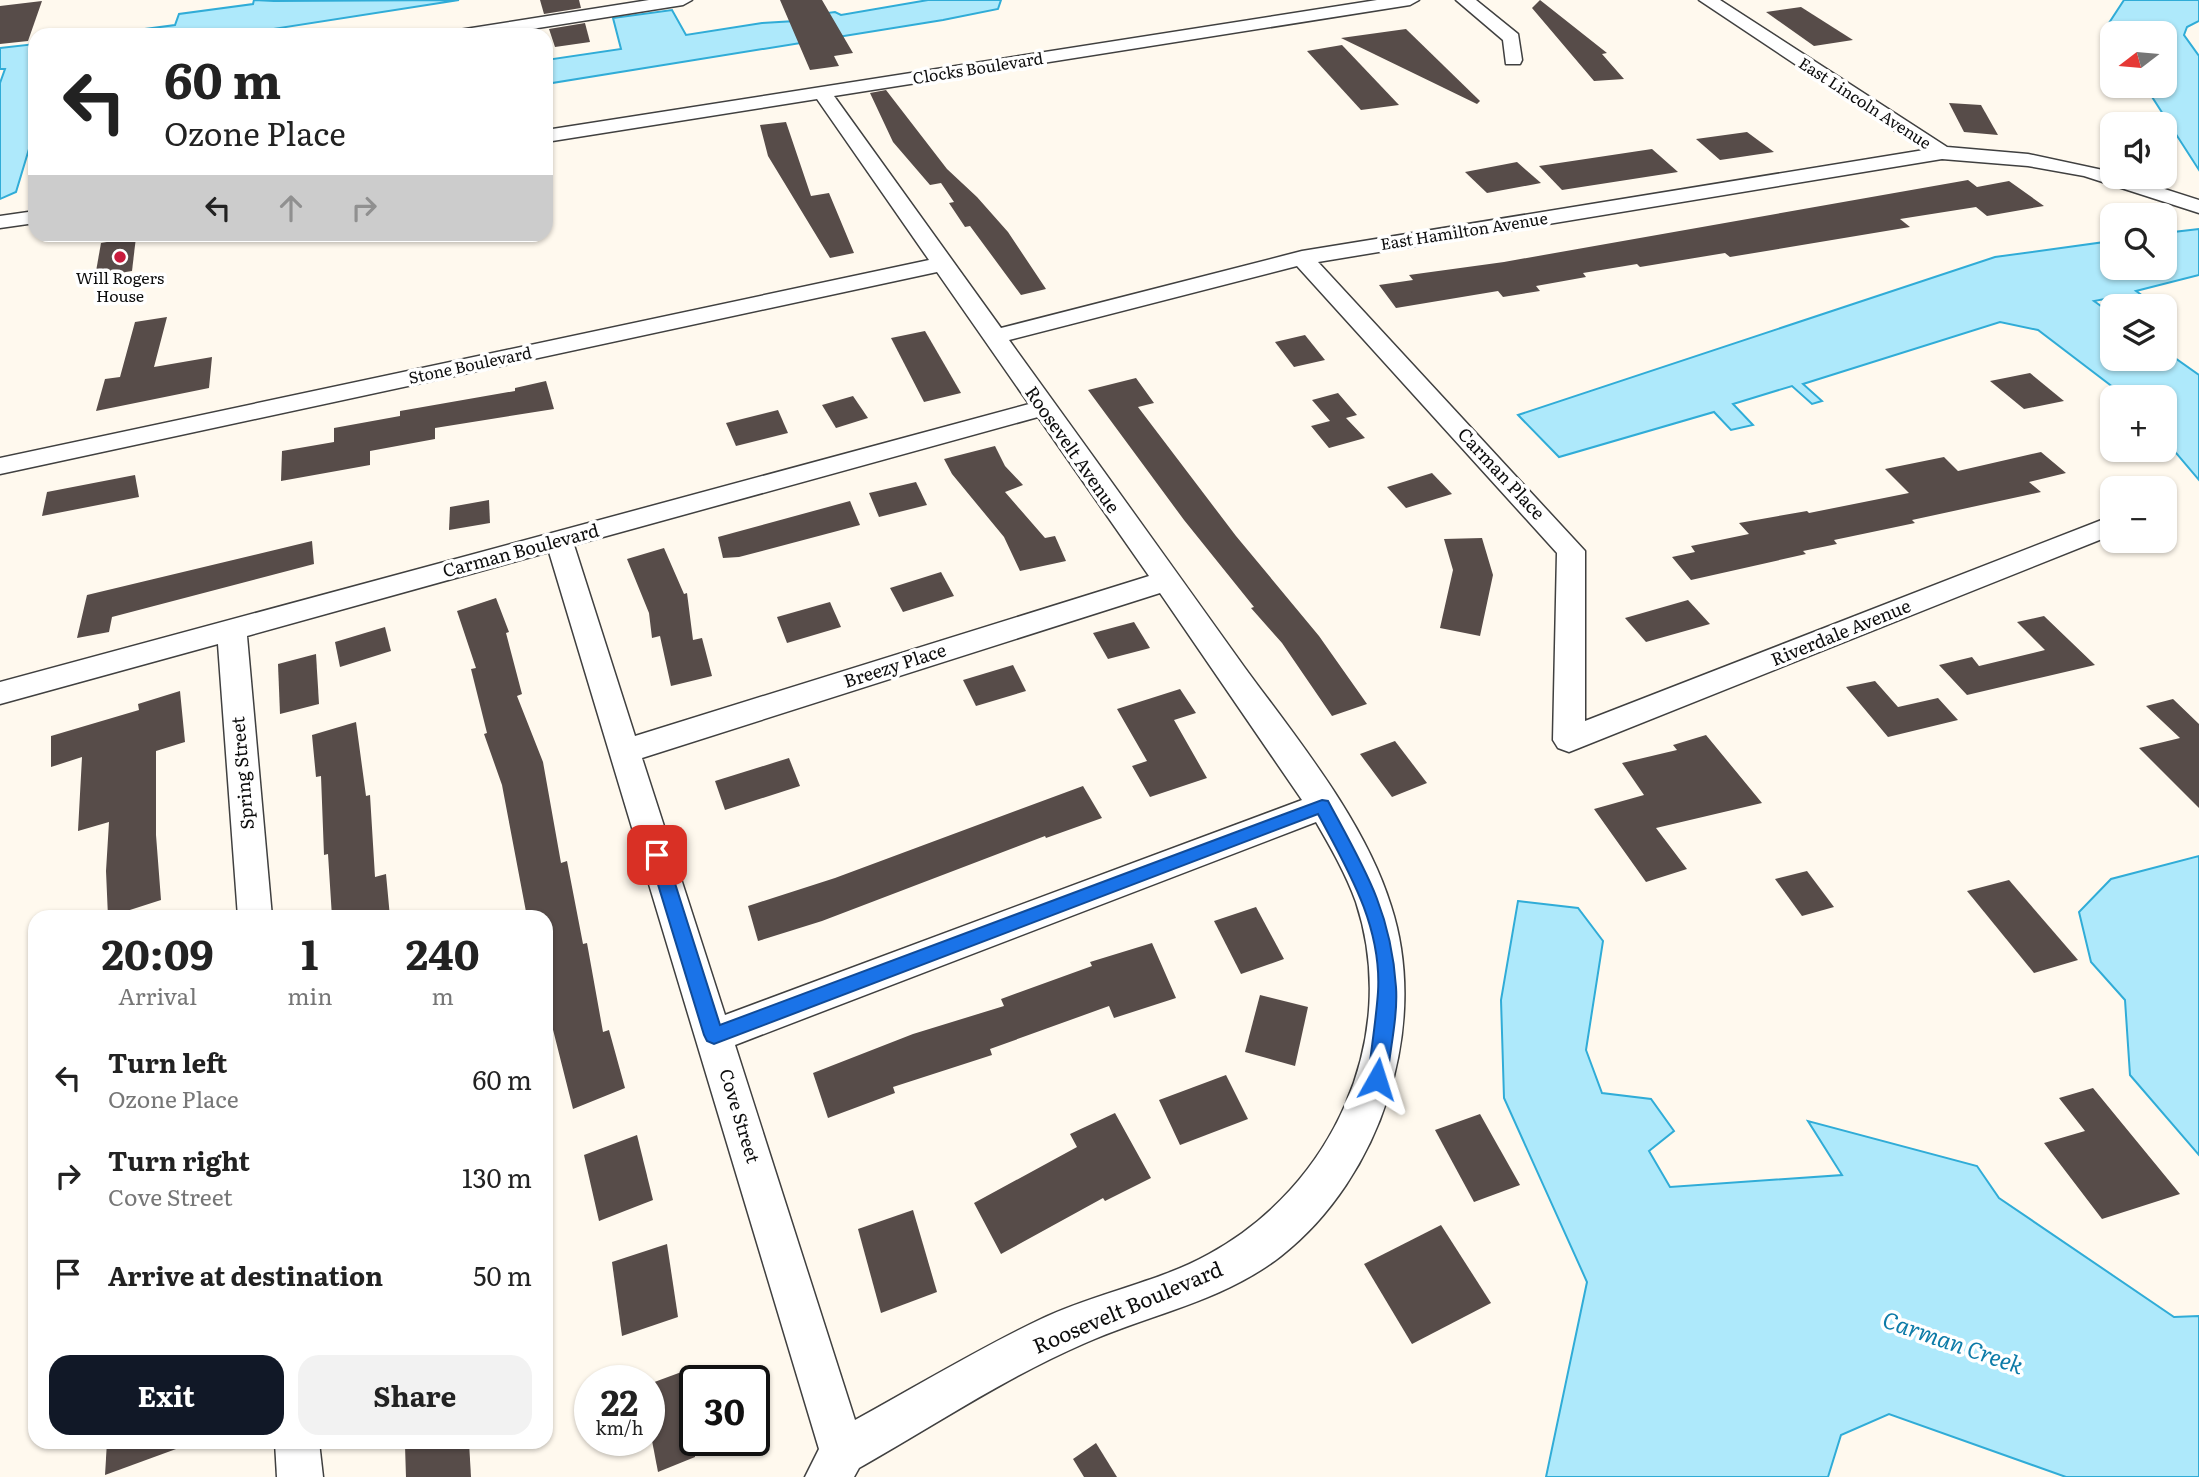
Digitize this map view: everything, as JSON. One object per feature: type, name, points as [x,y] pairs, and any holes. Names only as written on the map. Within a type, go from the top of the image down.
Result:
[{"type":"street","points":[[504,28],[683,0]]},
{"type":"street","name":"Clocks Boulevard","points":[[553,135],[1410,0]]},
{"type":"street","points":[[1465,0],[1512,38],[1513,60]]},
{"type":"street","name":"East Lincoln Avenue","points":[[1709,0],[1942,153],[2028,160],[2088,172],[2199,207]]},
{"type":"street","name":"Roosevelt Avenue","points":[[822,93],[1042,408],[1284,746],[1322,806]]},
{"type":"street","name":"East Hamilton Avenue","points":[[993,337],[1302,258],[1942,153]]},
{"type":"street","points":[[0,222],[28,217]]},
{"type":"street","name":"Carman Place","points":[[1302,258],[1571,551],[1569,740]]},
{"type":"street","name":"Stone Boulevard","points":[[0,466],[941,264]]},
{"type":"street","name":"Carman Boulevard","points":[[0,693],[1042,408]]},
{"type":"street","name":"Riverdale Avenue","points":[[1569,740],[2100,530]]},
{"type":"street","name":"Cove Street","points":[[559,541],[714,1035],[836,1464]]},
{"type":"street","name":"Breezy Place","points":[[625,751],[1165,580]]},
{"type":"street","name":"Spring Street","points":[[232,629],[254,910]]},
{"type":"street","points":[[714,1035],[1322,806]]},
{"type":"street","name":"Roosevelt Boulevard","points":[[836,1464],[1058,1333],[1224,1269],[1285,1228],[1327,1183],[1352,1139],[1377,1079],[1387,989],[1380,927],[1366,888],[1322,806]]},
{"type":"street","points":[[298,1449],[300,1477]]},
{"type":"water","points":[[254,0],[459,0],[279,28],[152,28],[175,25],[179,14],[253,4]]},
{"type":"water","points":[[928,0],[1001,0],[998,9],[943,20],[553,83],[553,59],[621,49],[613,18],[672,10],[686,35],[762,23],[812,20],[811,15],[835,12],[841,15]]},
{"type":"water","points":[[2124,0],[2199,0],[2199,21],[2187,27],[2184,35],[2199,56],[2199,170],[2177,136],[2177,112],[2162,112],[2153,98],[2177,98],[2177,21],[2110,21]]},
{"type":"water","points":[[28,45],[28,152],[16,192],[0,199],[0,83],[5,69],[0,69],[0,48]]},
{"type":"water","points":[[2199,229],[2199,275],[2136,291],[2140,294],[2100,294],[2100,300],[2094,301],[2100,305],[2100,371],[2177,371],[2177,359],[2199,375],[2199,480],[2177,454],[2177,385],[2110,385],[2038,330],[2000,322],[1803,384],[1822,401],[1812,404],[1792,386],[1733,404],[1753,425],[1731,430],[1714,412],[1559,457],[1518,415],[1995,257],[2100,243],[2100,280],[2177,280],[2177,232]]},
{"type":"water","points":[[2199,856],[2199,1155],[2130,1075],[2125,1000],[2091,962],[2079,912],[2111,879]]},
{"type":"water","name":"Carman Creek","points":[[1518,901],[1578,908],[1603,941],[1586,1050],[1602,1093],[1651,1099],[1674,1131],[1649,1151],[1670,1187],[1842,1175],[1808,1121],[1977,1166],[1999,1198],[2174,1317],[2199,1316],[2199,1477],[2066,1477],[1889,1414],[1841,1435],[1828,1477],[1546,1477],[1587,1282],[1504,1098],[1501,1000]]},
{"type":"building","points":[[540,0],[579,0],[581,8],[544,14]]},
{"type":"building","points":[[780,0],[822,0],[853,53],[834,56],[839,66],[810,70]]},
{"type":"building","points":[[1540,0],[1607,53],[1602,54],[1624,79],[1594,81],[1532,8]]},
{"type":"building","points":[[42,1],[33,28],[28,28],[28,41],[0,44],[0,6]]},
{"type":"building","points":[[1801,7],[1853,40],[1814,46],[1766,12]]},
{"type":"building","points":[[585,23],[590,42],[555,47],[553,28]]},
{"type":"building","points":[[1406,29],[1480,101],[1477,104],[1341,38]]},
{"type":"building","points":[[1342,45],[1399,105],[1361,110],[1307,51]]},
{"type":"building","points":[[886,90],[947,169],[1008,232],[1046,289],[1021,295],[970,226],[965,227],[949,203],[954,202],[941,183],[930,185],[893,142],[870,93]]},
{"type":"building","points":[[1949,103],[1981,105],[1998,135],[1964,132]]},
{"type":"building","points":[[786,122],[811,196],[829,193],[854,253],[830,258],[768,156],[760,125]]},
{"type":"building","points":[[1747,132],[1774,152],[1720,160],[1696,139]]},
{"type":"building","points":[[1652,149],[1678,172],[1562,190],[1539,166]]},
{"type":"building","points":[[1517,162],[1541,183],[1487,193],[1465,172]]},
{"type":"building","points":[[1968,180],[1977,187],[2009,181],[2044,206],[1987,216],[1976,207],[1900,219],[1910,227],[1730,257],[1725,253],[1583,273],[1586,277],[1536,286],[1540,291],[1503,297],[1498,291],[1396,308],[1379,285],[1413,280],[1409,275],[1504,262]]},
{"type":"building","name":"Will Rogers House","points":[[135,242],[132,271],[95,277],[101,243]]},
{"type":"building","points":[[167,317],[154,367],[212,357],[209,388],[96,411],[105,379],[120,377],[135,322]]},
{"type":"building","points":[[925,331],[961,393],[924,402],[891,338]]},
{"type":"building","points":[[1305,335],[1325,360],[1294,367],[1275,342]]},
{"type":"building","points":[[2030,373],[2064,401],[2024,409],[1990,381]]},
{"type":"building","points":[[1136,378],[1154,403],[1138,407],[1236,536],[1319,636],[1367,704],[1332,716],[1282,643],[1251,608],[1254,607],[1184,520],[1088,390]]},
{"type":"building","points":[[546,381],[554,409],[435,428],[435,439],[370,451],[370,465],[281,481],[282,451],[334,442],[334,428],[400,416],[400,411],[515,391],[515,388]]},
{"type":"building","points":[[1338,393],[1357,415],[1346,418],[1365,438],[1329,448],[1311,426],[1330,421],[1312,400]]},
{"type":"building","points":[[853,396],[868,418],[836,428],[822,405]]},
{"type":"building","points":[[778,410],[788,433],[736,446],[726,423]]},
{"type":"building","points":[[995,446],[1005,466],[1023,485],[1005,492],[1045,538],[1055,536],[1066,561],[1020,571],[1004,537],[952,474],[944,459]]},
{"type":"building","points":[[2041,452],[2066,473],[2029,482],[2041,492],[1912,520],[1915,523],[1834,540],[1837,544],[1803,551],[1806,554],[1691,580],[1672,557],[1695,552],[1691,546],[1749,534],[1739,523],[1807,511],[1809,513],[1909,493],[1885,469],[1944,457],[1958,471]]},
{"type":"building","points":[[1432,473],[1452,494],[1406,508],[1387,487]]},
{"type":"building","points":[[135,475],[139,497],[42,516],[47,492]]},
{"type":"building","points":[[916,482],[927,505],[879,517],[869,493]]},
{"type":"building","points":[[489,500],[490,523],[449,530],[450,507]]},
{"type":"building","points":[[850,501],[860,525],[739,557],[723,558],[718,537]]},
{"type":"building","points":[[1482,538],[1493,575],[1480,636],[1440,628],[1453,570],[1444,539]]},
{"type":"building","points":[[312,541],[314,564],[112,617],[109,632],[77,638],[87,595]]},
{"type":"building","points":[[664,548],[684,594],[687,593],[693,640],[702,638],[712,676],[671,686],[660,636],[652,638],[649,613],[627,559]]},
{"type":"building","points":[[941,572],[954,596],[903,612],[890,588]]},
{"type":"building","points":[[496,598],[509,632],[506,633],[522,694],[517,696],[543,762],[561,863],[567,861],[583,944],[587,943],[603,1032],[609,1030],[625,1088],[573,1109],[553,1030],[553,910],[526,910],[502,785],[484,734],[487,733],[471,669],[476,668],[457,611]]},
{"type":"building","points":[[1688,600],[1710,624],[1646,642],[1625,618]]},
{"type":"building","points":[[830,602],[841,627],[787,643],[777,617]]},
{"type":"building","points":[[2044,616],[2095,665],[1967,695],[1939,665],[1972,657],[1979,666],[2045,650],[2017,622]]},
{"type":"building","points":[[1134,622],[1150,648],[1108,659],[1093,633]]},
{"type":"building","points":[[385,627],[391,651],[340,667],[335,642]]},
{"type":"building","points":[[316,654],[319,704],[280,714],[278,664]]},
{"type":"building","points":[[1013,665],[1026,691],[976,706],[963,680]]},
{"type":"building","points":[[1875,681],[1898,707],[1938,698],[1958,720],[1888,737],[1846,687]]},
{"type":"building","points":[[1180,689],[1196,713],[1174,720],[1207,778],[1150,797],[1132,766],[1147,761],[1117,709]]},
{"type":"building","points":[[180,691],[185,742],[156,751],[156,835],[161,900],[130,910],[108,910],[106,871],[109,822],[78,831],[82,757],[51,767],[51,736],[139,710],[138,704]]},
{"type":"building","points":[[2173,699],[2199,724],[2199,808],[2139,748],[2180,738],[2146,706]]},
{"type":"building","points":[[356,722],[366,796],[370,795],[375,877],[386,874],[389,910],[332,910],[328,854],[324,855],[321,776],[316,777],[312,735]]},
{"type":"building","points":[[1706,735],[1762,803],[1656,828],[1687,869],[1646,882],[1594,809],[1644,795],[1622,763],[1677,750],[1673,745]]},
{"type":"building","points":[[1395,741],[1427,783],[1392,797],[1360,754]]},
{"type":"building","points":[[789,758],[800,786],[725,810],[715,781]]},
{"type":"building","points":[[1083,786],[1102,818],[1046,838],[1045,836],[822,921],[758,941],[748,906],[835,878]]},
{"type":"building","points":[[1807,871],[1834,907],[1802,916],[1775,879]]},
{"type":"building","points":[[2009,880],[2078,960],[2034,973],[1967,891]]},
{"type":"building","points":[[1256,907],[1284,959],[1241,974],[1214,921]]},
{"type":"building","points":[[1152,943],[1176,998],[1114,1018],[1109,1006],[990,1049],[992,1055],[893,1087],[895,1093],[828,1118],[813,1073],[913,1034],[1004,1006],[1001,999],[1092,966],[1090,962]]},
{"type":"building","points":[[1260,995],[1308,1007],[1295,1066],[1245,1052]]},
{"type":"building","points":[[1226,1075],[1248,1119],[1180,1145],[1159,1100]]},
{"type":"building","points":[[2093,1088],[2180,1194],[2102,1219],[2044,1143],[2085,1131],[2059,1098]]},
{"type":"building","points":[[1115,1113],[1151,1178],[1105,1201],[1103,1198],[1001,1254],[974,1203],[1077,1147],[1070,1134]]},
{"type":"building","points":[[1480,1114],[1520,1185],[1474,1202],[1435,1130]]},
{"type":"building","points":[[637,1135],[653,1200],[599,1221],[584,1155]]},
{"type":"building","points":[[913,1210],[937,1292],[881,1313],[858,1229]]},
{"type":"building","points":[[1441,1225],[1491,1303],[1412,1344],[1364,1264]]},
{"type":"building","points":[[667,1244],[678,1317],[622,1336],[612,1262]]},
{"type":"building","points":[[679,1373],[679,1456],[695,1457],[658,1472],[655,1456],[665,1456],[665,1378]]},
{"type":"building","points":[[1096,1443],[1117,1477],[1084,1477],[1073,1459]]},
{"type":"building","points":[[107,1449],[176,1449],[105,1475]]},
{"type":"building","points":[[405,1449],[469,1449],[471,1477],[406,1477]]},
{"type":"place","name":"Will Rogers House","points":[[120,257]]},
{"type":"route","points":[[657,855],[714,1035],[1322,806],[1366,888],[1380,927],[1387,989],[1377,1079]]}]
